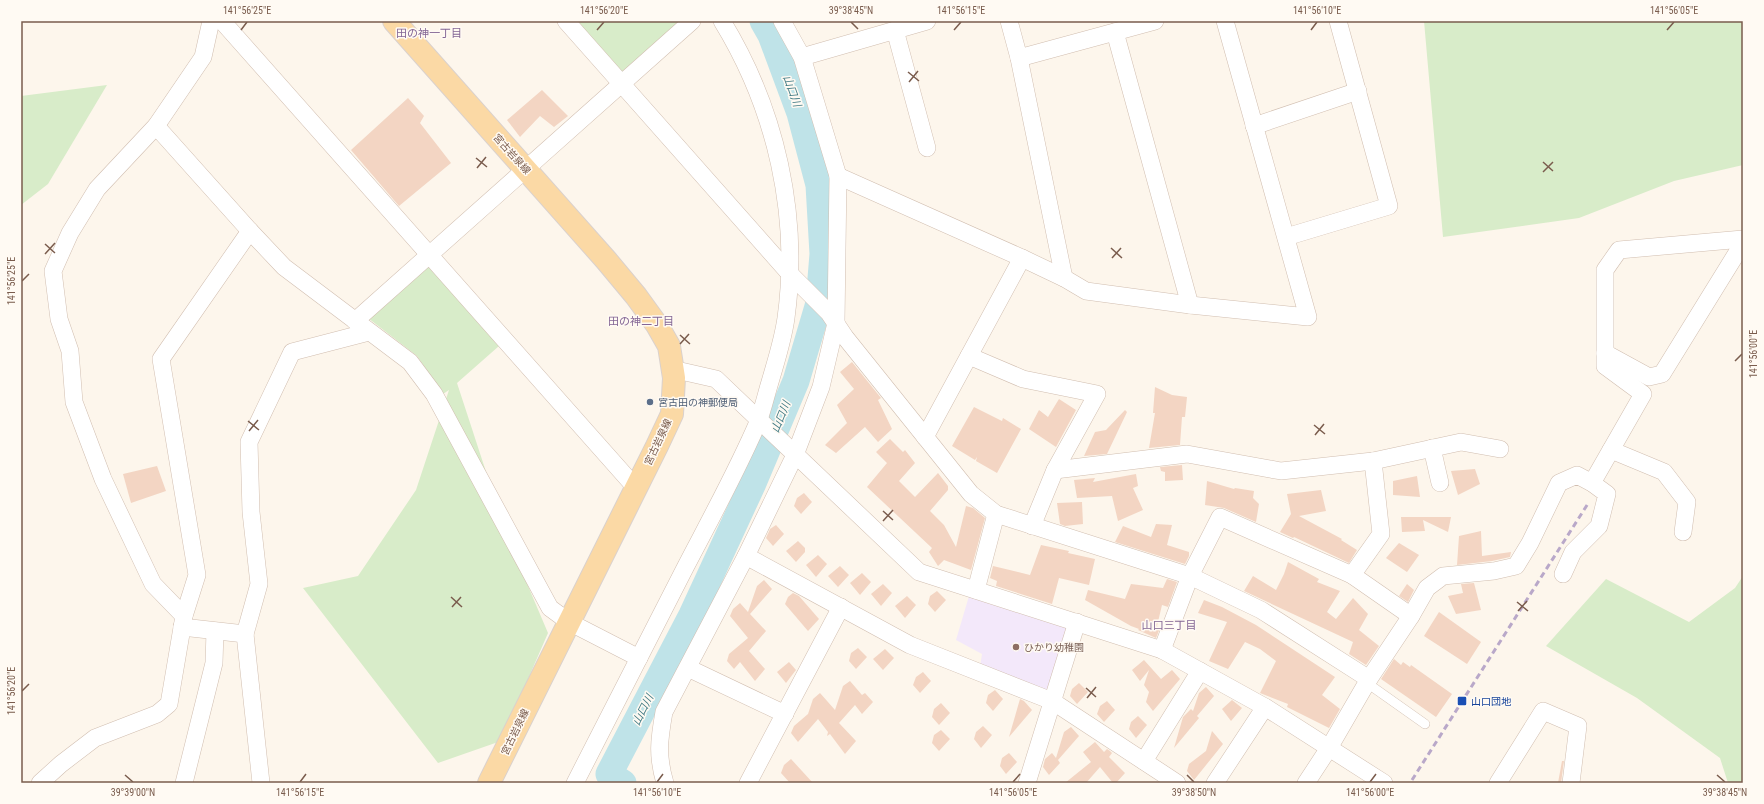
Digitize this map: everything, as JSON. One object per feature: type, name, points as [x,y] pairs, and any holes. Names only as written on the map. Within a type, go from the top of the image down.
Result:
[{"type":"main road","name":"宮古岩泉線","points":[[394,21],[526,169],[636,296],[657,325],[669,346],[674,378],[672,414],[489,783]]},
{"type":"street","points":[[211,21],[203,57],[156,126],[97,189],[70,233],[53,271],[59,319],[70,351],[74,402],[100,472],[154,584],[183,621],[215,631],[245,634]]},
{"type":"street","points":[[222,21],[636,488]]},
{"type":"street","points":[[566,21],[790,274],[832,318],[845,337],[971,494],[996,514],[1190,576],[1261,610],[1368,681]]},
{"type":"street","points":[[355,321],[692,21]]},
{"type":"street","points":[[575,783],[733,476],[758,420],[786,320],[790,274],[787,200],[778,153],[760,95],[739,48],[722,21]]},
{"type":"street","points":[[665,783],[660,765],[659,740],[664,712],[746,556],[795,455],[821,387],[832,318],[838,176],[802,57],[782,21]]},
{"type":"street","points":[[802,57],[927,21]]},
{"type":"street","points":[[1009,21],[1064,278]]},
{"type":"street","points":[[1018,58],[1155,21]]},
{"type":"street","points":[[838,176],[1022,258],[1064,278],[1086,291],[1190,305],[1308,317],[1225,21]]},
{"type":"street","points":[[1286,238],[1389,206],[1338,21]]},
{"type":"street","points":[[895,30],[927,148]]},
{"type":"street","points":[[1115,32],[1190,305]]},
{"type":"street","points":[[1254,126],[1358,91]]},
{"type":"street","points":[[156,126],[284,267],[410,362],[434,394],[550,608],[569,622],[639,658]]},
{"type":"street","points":[[40,783],[61,764],[95,738],[157,714],[169,704],[183,621],[198,575],[161,359],[250,231]]},
{"type":"street","points":[[1592,483],[1643,394],[1606,366],[1605,270],[1619,250],[1743,239]]},
{"type":"street","points":[[1606,353],[1649,377],[1662,374],[1743,243]]},
{"type":"street","points":[[925,437],[1022,258]]},
{"type":"street","points":[[261,783],[245,634],[259,584],[251,512],[249,442],[292,352],[369,332]]},
{"type":"street","points":[[969,356],[1023,379],[1097,394],[1055,470],[1032,526]]},
{"type":"street","points":[[672,368],[716,379],[919,572],[1162,650],[1265,707],[1384,783]]},
{"type":"street","points":[[1055,470],[1187,454],[1281,471],[1374,461],[1461,442],[1500,449]]},
{"type":"street","points":[[1432,448],[1440,483]]},
{"type":"street","points":[[1611,450],[1664,472],[1687,502],[1682,532]]},
{"type":"street","points":[[1352,575],[1381,534],[1374,461]]},
{"type":"street","points":[[1306,783],[1427,588],[1444,576],[1494,571],[1516,566],[1530,543],[1559,482],[1577,475],[1592,483],[1607,494],[1599,526],[1573,552],[1563,574]]},
{"type":"street","points":[[976,590],[996,514]]},
{"type":"street","points":[[1162,650],[1190,576],[1220,517],[1352,575],[1411,616]]},
{"type":"street","points":[[746,556],[910,645],[1052,701],[1178,783]]},
{"type":"street","points":[[748,783],[840,607]]},
{"type":"street","points":[[1030,782],[1052,701],[1077,622]]},
{"type":"street","points":[[184,783],[214,663],[215,631]]},
{"type":"street","points":[[688,668],[785,714]]},
{"type":"street","points":[[1144,761],[1200,671]]},
{"type":"street","points":[[1215,783],[1265,707]]},
{"type":"street","points":[[1498,783],[1543,711],[1578,726],[1571,783]]},
{"type":"lane","points":[[1368,681],[1425,724]]},
{"type":"shaded area","name":"ひかり幼稚園","points":[[969,596],[1071,624],[1049,692],[980,667],[982,654],[956,640]]},
{"type":"green space","points":[[576,21],[685,21],[624,75]]},
{"type":"green space","points":[[1424,21],[1743,21],[1743,165],[1674,181],[1579,218],[1443,237]]},
{"type":"green space","points":[[107,85],[48,184],[21,205],[21,96]]},
{"type":"green space","points":[[429,266],[499,346],[457,383],[508,539],[548,633],[501,741],[438,763],[303,588],[358,576],[416,490],[449,390],[443,394],[417,356],[368,318]]},
{"type":"green space","points":[[1743,576],[1743,783],[1728,783],[1720,758],[1637,698],[1546,646],[1606,579],[1689,622],[1735,588]]},
{"type":"building","points":[[542,90],[568,116],[554,127],[540,116],[520,137],[507,120]]},
{"type":"building","points":[[408,98],[424,116],[420,123],[451,163],[399,206],[351,150]]},
{"type":"building","points":[[852,362],[881,398],[878,400],[892,429],[878,442],[865,427],[836,453],[825,445],[847,423],[837,405],[854,389],[840,372]]},
{"type":"building","points":[[1155,387],[1172,395],[1187,397],[1185,417],[1182,417],[1180,445],[1149,448],[1155,413],[1153,413]]},
{"type":"building","points":[[1059,399],[1076,410],[1056,447],[1029,429],[1039,410],[1048,417]]},
{"type":"building","points":[[974,407],[1002,421],[1003,418],[1021,429],[997,473],[976,461],[977,457],[975,460],[952,446]]},
{"type":"building","points":[[1125,410],[1127,412],[1107,454],[1084,456],[1095,432],[1106,430]]},
{"type":"building","points":[[890,439],[903,452],[905,450],[915,463],[899,481],[915,497],[938,473],[948,486],[948,490],[930,511],[944,525],[956,547],[966,506],[973,508],[985,518],[971,570],[944,560],[938,566],[929,552],[932,548],[867,487],[887,463],[876,452]]},
{"type":"building","points":[[1182,465],[1183,480],[1165,481],[1165,472],[1161,471],[1160,467]]},
{"type":"building","points":[[157,466],[166,491],[131,503],[123,474]]},
{"type":"building","points":[[1475,469],[1480,484],[1458,495],[1451,471]]},
{"type":"building","points":[[1136,474],[1138,486],[1133,488],[1143,510],[1118,521],[1112,496],[1077,498],[1074,480],[1095,478],[1093,482]]},
{"type":"building","points":[[1417,476],[1420,497],[1393,495],[1393,481]]},
{"type":"building","points":[[1207,481],[1234,489],[1254,491],[1253,498],[1259,504],[1256,522],[1224,508],[1205,505]]},
{"type":"building","points":[[1321,490],[1326,511],[1299,516],[1342,539],[1341,540],[1357,550],[1349,563],[1280,532],[1291,514],[1287,494]]},
{"type":"building","points":[[804,493],[812,502],[801,514],[794,506],[797,498]]},
{"type":"building","points":[[1082,502],[1083,524],[1065,526],[1060,524],[1057,503]]},
{"type":"building","points":[[1401,517],[1451,517],[1448,532],[1423,520],[1425,531],[1402,532]]},
{"type":"building","points":[[1156,524],[1172,525],[1167,545],[1189,552],[1189,556],[1185,564],[1115,542],[1123,526],[1151,537]]},
{"type":"building","points":[[776,525],[784,534],[773,546],[766,538],[770,529]]},
{"type":"building","points":[[1481,531],[1482,556],[1511,552],[1510,557],[1492,561],[1457,565],[1459,536]]},
{"type":"building","points":[[798,541],[805,548],[805,552],[796,562],[786,551]]},
{"type":"building","points":[[1399,543],[1419,555],[1407,572],[1386,558]]},
{"type":"building","points":[[1041,545],[1069,551],[1068,553],[1095,559],[1089,585],[1059,578],[1052,604],[996,586],[997,581],[990,578],[993,566],[1030,575]]},
{"type":"building","points":[[818,555],[827,564],[816,577],[806,565]]},
{"type":"building","points":[[1288,562],[1319,579],[1317,582],[1340,591],[1327,612],[1336,619],[1353,598],[1368,614],[1359,630],[1379,646],[1366,665],[1349,654],[1353,642],[1244,591],[1253,576],[1276,590]]},
{"type":"building","points":[[840,566],[849,575],[838,587],[828,576]]},
{"type":"building","points":[[862,573],[871,582],[860,595],[850,583]]},
{"type":"building","points":[[1167,579],[1177,582],[1168,607],[1162,605],[1157,626],[1160,628],[1156,638],[1138,630],[1139,629],[1085,600],[1088,590],[1125,599],[1131,584],[1163,588]]},
{"type":"building","points":[[764,580],[772,589],[750,614],[766,631],[749,651],[765,669],[755,681],[740,662],[734,669],[727,661],[729,654],[748,638],[730,616],[733,609],[740,603],[748,612],[757,586]]},
{"type":"building","points":[[1474,583],[1481,610],[1456,614],[1448,596],[1463,593],[1461,584]]},
{"type":"building","points":[[883,584],[892,593],[881,606],[871,594]]},
{"type":"building","points":[[1407,584],[1414,590],[1408,602],[1399,596]]},
{"type":"building","points":[[937,591],[946,600],[935,612],[928,604],[930,596]]},
{"type":"building","points":[[793,593],[799,596],[819,619],[808,631],[785,604],[788,597]]},
{"type":"building","points":[[907,596],[916,605],[905,618],[895,606]]},
{"type":"building","points":[[1204,600],[1222,607],[1256,625],[1335,677],[1322,695],[1340,709],[1329,728],[1287,707],[1288,704],[1260,693],[1276,661],[1260,649],[1245,642],[1228,669],[1209,661],[1227,622],[1198,613]]},
{"type":"building","points":[[1439,612],[1481,642],[1467,664],[1424,636]]},
{"type":"building","points":[[858,648],[867,657],[856,669],[849,661],[851,653]]},
{"type":"building","points":[[885,649],[894,658],[883,670],[873,659]]},
{"type":"building","points":[[1394,659],[1401,665],[1403,662],[1410,667],[1411,665],[1452,694],[1436,717],[1381,679]]},
{"type":"building","points":[[1144,660],[1161,679],[1172,670],[1180,679],[1153,711],[1146,702],[1149,692],[1144,685],[1149,670],[1140,681],[1132,670]]},
{"type":"building","points":[[789,662],[796,670],[786,683],[777,672]]},
{"type":"building","points":[[923,672],[931,681],[920,693],[913,685],[916,677]]},
{"type":"building","points":[[850,681],[862,695],[865,693],[873,702],[862,714],[855,705],[839,723],[856,741],[845,754],[830,734],[827,736],[828,732],[818,719],[798,742],[791,733],[794,726],[808,714],[813,699],[820,693],[835,710],[843,686]]},
{"type":"building","points":[[1079,683],[1088,692],[1077,704],[1070,696],[1072,689]]},
{"type":"building","points":[[1206,687],[1214,696],[1197,716],[1199,718],[1174,748],[1183,717],[1191,709],[1193,711],[1199,693]]},
{"type":"building","points":[[995,690],[1003,699],[993,711],[986,703],[988,695]]},
{"type":"building","points":[[1020,699],[1024,701],[1032,710],[1009,737]]},
{"type":"building","points":[[1232,700],[1242,708],[1231,721],[1222,709]]},
{"type":"building","points":[[1107,701],[1115,710],[1104,722],[1097,714],[1100,706]]},
{"type":"building","points":[[941,703],[950,713],[939,725],[932,717],[934,709]]},
{"type":"building","points":[[1138,716],[1147,725],[1136,738],[1129,729],[1131,722]]},
{"type":"building","points":[[983,726],[992,735],[981,748],[974,739],[976,732]]},
{"type":"building","points":[[1071,727],[1079,736],[1058,760],[1060,763],[1049,775],[1043,767],[1045,759],[1052,753],[1056,758],[1064,732]]},
{"type":"building","points":[[941,730],[950,739],[939,751],[932,743],[934,735]]},
{"type":"building","points":[[1212,731],[1223,744],[1194,780],[1187,771],[1189,764],[1206,751]]},
{"type":"building","points":[[1095,742],[1104,752],[1107,749],[1112,753],[1109,757],[1125,773],[1116,783],[1113,783],[1100,767],[1086,783],[1065,783],[1091,762],[1083,752]]},
{"type":"building","points":[[1009,753],[1017,762],[1006,774],[1000,766],[1002,758]]},
{"type":"building","points":[[791,759],[813,783],[790,783],[781,773],[784,765]]},
{"type":"building","points":[[1562,761],[1564,761],[1561,783],[1558,783]]},
{"type":"waterway","name":"山口川","points":[[623,783],[609,774],[692,615],[753,483],[796,381],[819,303],[823,254],[819,185],[800,113],[771,35],[763,21]]},
{"type":"waterway","points":[[605,783],[609,774]]},
{"type":"railway","points":[[1412,780],[1589,502]]},
{"type":"place","name":"宮古田の神郵便局","points":[[650,402]]},
{"type":"place","name":"ひかり幼稚園","points":[[1016,647]]},
{"type":"place","name":"山口団地","points":[[1462,701]]},
{"type":"district","name":"田の神一丁目","points":[[429,33]]},
{"type":"district","name":"田の神二丁目","points":[[641,321]]},
{"type":"district","name":"山口三丁目","points":[[1169,625]]}]
